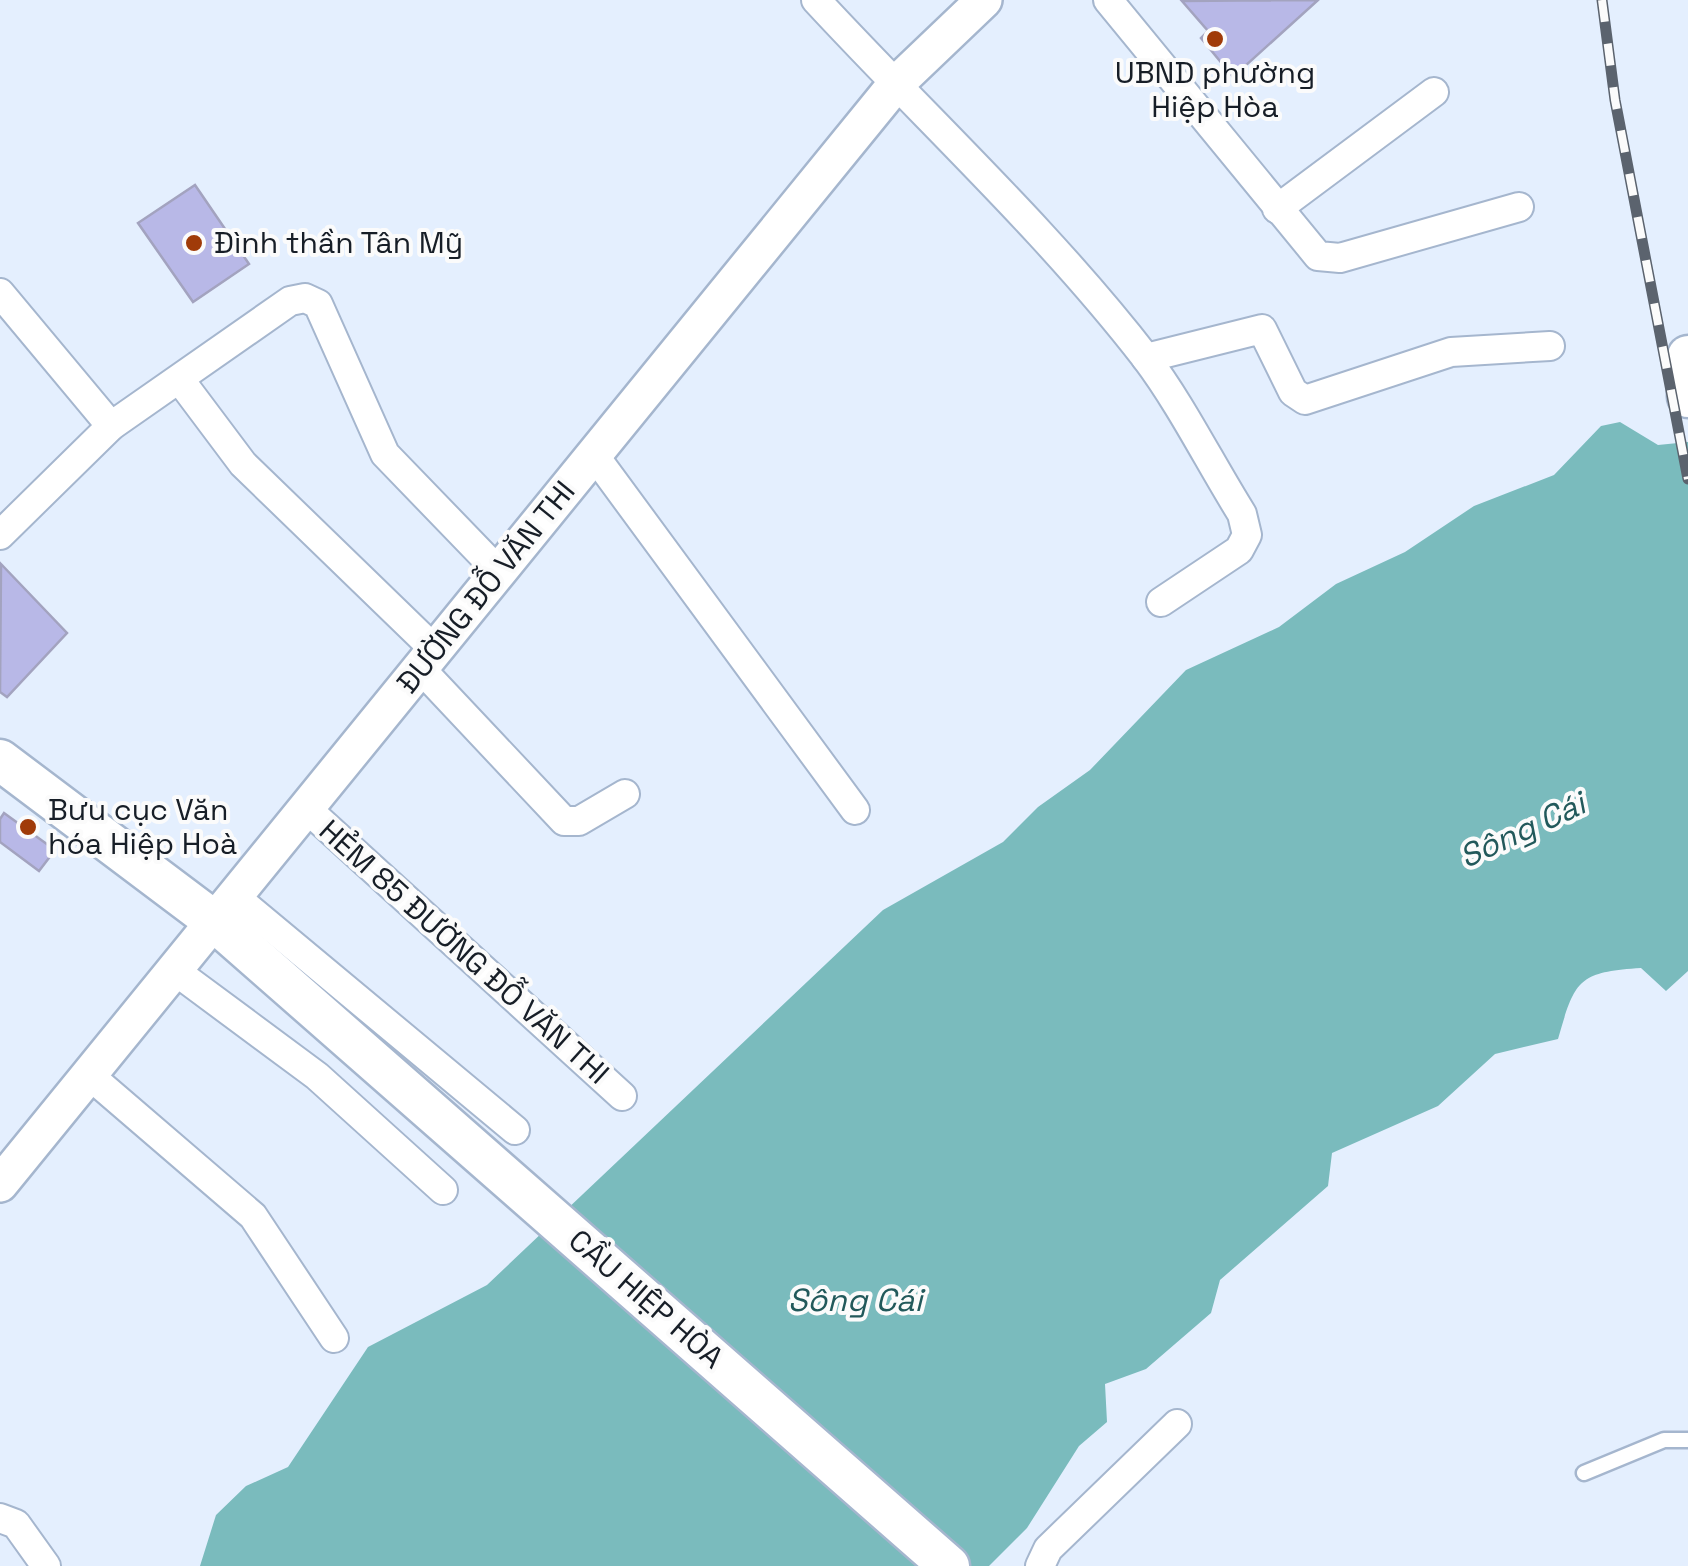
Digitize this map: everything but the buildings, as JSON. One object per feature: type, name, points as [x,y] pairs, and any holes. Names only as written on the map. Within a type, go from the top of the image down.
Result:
[{"type":"main road","points":[[1688,356],[1688,397]]},
{"type":"main road","name":"CẦU HIỆP HÒA","points":[[0,760],[224,909],[342,1032],[949,1566]]},
{"type":"street","points":[[816,0],[1048,241],[1146,358],[1242,514],[1247,534],[1240,550],[1160,602]]},
{"type":"street","name":"ĐƯỜNG ĐỖ VĂN THI","points":[[0,1184],[895,86],[984,0]]},
{"type":"street","points":[[1108,0],[1308,248],[1327,259],[1519,208]]},
{"type":"street","points":[[1277,208],[1434,92]]},
{"type":"street","points":[[0,293],[111,426]]},
{"type":"street","points":[[0,536],[111,426],[290,301],[305,298],[318,304],[385,454],[499,572]]},
{"type":"street","points":[[1146,358],[1262,329],[1293,392],[1306,400],[1451,352],[1550,346]]},
{"type":"street","points":[[180,380],[243,464],[428,659],[564,821],[579,821],[625,794]]},
{"type":"street","points":[[594,456],[855,810]]},
{"type":"street","name":"HẺM 85 ĐƯỜNG ĐỖ VĂN THI","points":[[306,808],[622,1096]]},
{"type":"street","points":[[224,909],[515,1130]]},
{"type":"street","points":[[174,970],[317,1076],[443,1190]]},
{"type":"street","points":[[89,1074],[253,1216],[334,1338]]},
{"type":"street","points":[[1040,1566],[1048,1550],[1177,1424]]},
{"type":"street","points":[[0,1518],[16,1524],[46,1566]]},
{"type":"lane","points":[[1584,1472],[1664,1440],[1688,1440]]},
{"type":"water","name":"Sông Cái","points":[[1620,422],[1658,445],[1688,442],[1688,971],[1666,991],[1641,968],[1592,977],[1575,992],[1558,1039],[1495,1054],[1438,1106],[1332,1153],[1328,1186],[1220,1280],[1211,1313],[1146,1369],[1105,1384],[1107,1422],[1079,1446],[1027,1528],[989,1566],[200,1566],[216,1515],[246,1486],[288,1467],[368,1347],[487,1285],[883,910],[1003,842],[1038,807],[1090,770],[1186,670],[1279,627],[1336,584],[1405,552],[1474,506],[1554,475],[1601,426]]},
{"type":"railway","points":[[1602,0],[1615,100],[1688,479]]},
{"type":"place","name":"UBND phường Hiệp Hòa","points":[[1215,39]]},
{"type":"place","name":"Đình thần Tân Mỹ","points":[[194,243]]},
{"type":"place","name":"Bưu cục Văn hóa Hiệp Hoà","points":[[28,827]]}]
